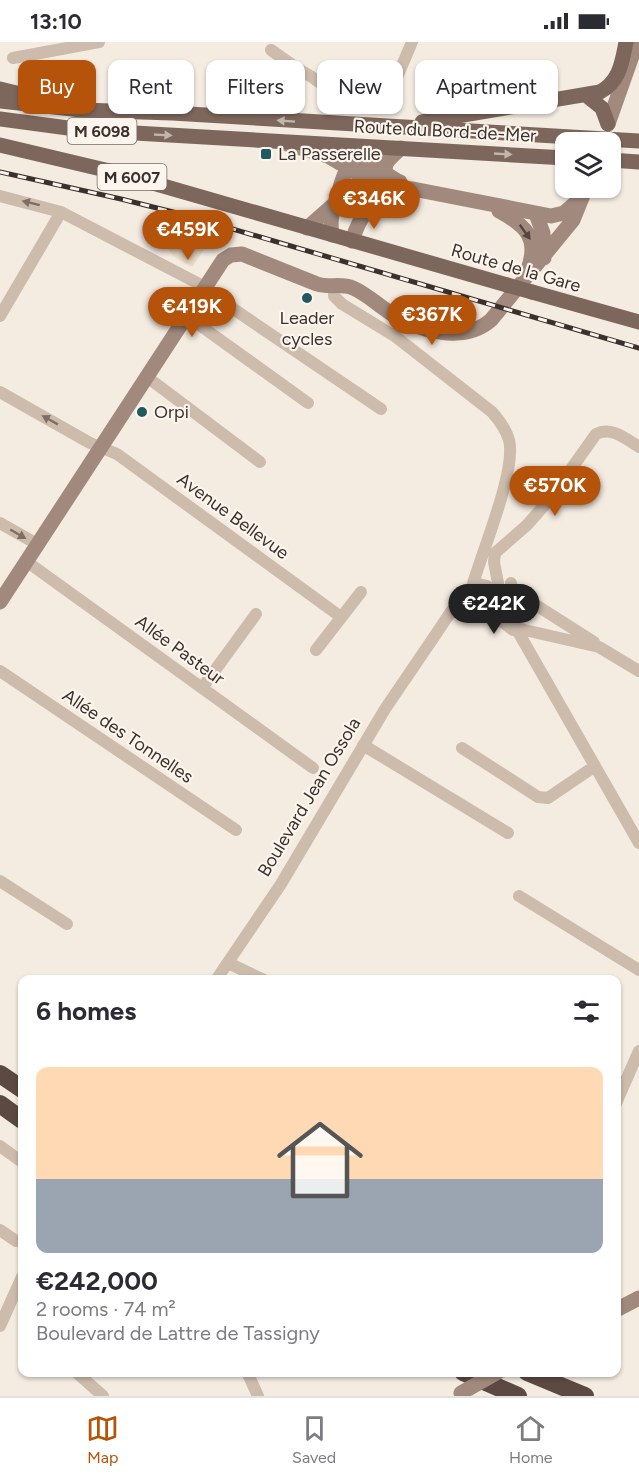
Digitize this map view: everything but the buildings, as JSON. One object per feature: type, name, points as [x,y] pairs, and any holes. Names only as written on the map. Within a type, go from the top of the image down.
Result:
[{"type":"highway","points":[[0,1074],[18,1086]]},
{"type":"highway","points":[[0,1104],[18,1117]]},
{"type":"highway","points":[[474,1377],[518,1396]]},
{"type":"highway","points":[[539,1377],[585,1396]]},
{"type":"main road","points":[[345,124],[364,121],[437,121],[587,96],[600,92],[613,83],[622,64],[626,42]]},
{"type":"main road","points":[[587,96],[602,108],[608,124],[637,42]]},
{"type":"main road","points":[[0,88],[27,96],[108,105]]},
{"type":"main road","name":"Route du Bord-de-Mer","points":[[0,101],[108,111]]},
{"type":"main road","name":"Route du Bord-de-Mer","points":[[188,114],[639,141]]},
{"type":"main road","name":"Route du Bord-de-Mer","points":[[0,118],[83,130],[555,157]]},
{"type":"main road","points":[[276,141],[328,156],[367,179],[390,181],[413,189],[536,214],[560,215],[578,198]]},
{"type":"main road","name":"Route de la Gare","points":[[0,145],[108,171],[507,285],[528,286],[639,322]]},
{"type":"main road","points":[[390,181],[384,169],[386,162],[401,148]]},
{"type":"main road","points":[[621,161],[639,162]]},
{"type":"main road","points":[[332,236],[330,224],[333,205],[343,175],[348,168]]},
{"type":"main road","points":[[352,241],[368,207],[383,193],[390,181]]},
{"type":"main road","points":[[340,189],[360,191],[367,199],[368,207]]},
{"type":"main road","points":[[0,602],[187,316],[207,291],[223,260],[231,255],[242,254],[317,284],[334,287],[341,285],[355,289],[393,314],[418,326],[441,332],[458,333],[487,323],[528,286],[544,258],[573,220],[582,198]]},
{"type":"main road","points":[[485,204],[519,223],[529,236],[532,243],[532,256],[528,286]]},
{"type":"main road","points":[[307,228],[333,205]]},
{"type":"main road","points":[[536,214],[542,227],[544,258]]},
{"type":"main road","points":[[621,1307],[639,1298]]},
{"type":"main road","points":[[458,1394],[489,1377]]},
{"type":"street","points":[[13,58],[99,42]]},
{"type":"street","points":[[271,50],[352,107],[357,108],[367,104],[385,85],[395,82],[412,42]]},
{"type":"street","points":[[0,196],[61,212],[207,291]]},
{"type":"street","points":[[0,316],[61,212]]},
{"type":"street","name":"Boulevard Jean Ossola","points":[[220,975],[287,875],[363,745],[435,634],[470,590],[499,504],[510,456],[509,440],[501,423],[492,412],[396,338],[342,304],[334,296],[334,287]]},
{"type":"street","points":[[235,310],[381,409]]},
{"type":"street","points":[[187,316],[308,403]]},
{"type":"street","points":[[147,377],[260,462]]},
{"type":"street","name":"Avenue Bellevue","points":[[0,392],[90,443],[117,454],[342,617]]},
{"type":"street","points":[[490,592],[498,583],[494,562],[495,553],[527,525],[549,500],[596,434],[604,430],[611,431],[639,447]]},
{"type":"street","points":[[0,523],[37,544]]},
{"type":"street","name":"Boulevard Jean Ossola","points":[[483,555],[490,592]]},
{"type":"street","name":"Allée Pasteur","points":[[26,561],[313,768]]},
{"type":"street","points":[[511,583],[516,593],[639,671]]},
{"type":"street","points":[[599,646],[517,632],[499,619],[478,610],[468,601],[470,590],[479,584],[490,592],[510,617],[517,632],[639,843]]},
{"type":"street","points":[[316,650],[361,592]]},
{"type":"street","points":[[478,610],[491,605],[490,592]]},
{"type":"street","name":"Boulevard Jean Ossola","points":[[435,634],[461,613],[478,610]]},
{"type":"street","points":[[202,688],[256,614]]},
{"type":"street","name":"Allée des Tonnelles","points":[[0,671],[236,830]]},
{"type":"street","points":[[363,745],[508,833]]},
{"type":"street","points":[[462,748],[538,797],[548,798],[595,766]]},
{"type":"street","points":[[0,881],[67,924]]},
{"type":"street","points":[[519,896],[639,970]]},
{"type":"street","points":[[228,963],[253,975]]},
{"type":"street","points":[[621,1092],[639,1051]]},
{"type":"street","points":[[0,1146],[18,1159]]},
{"type":"street","points":[[0,1230],[16,1240]]},
{"type":"street","points":[[0,1326],[18,1286]]},
{"type":"street","points":[[82,1377],[103,1396]]},
{"type":"street","points":[[249,1377],[258,1396]]},
{"type":"shaded area","points":[[162,232],[205,243],[203,251],[192,267],[173,256],[168,248],[158,244]]},
{"type":"tunnel","points":[[213,295],[235,310]]},
{"type":"railway","points":[[0,172],[185,215],[639,348]]},
{"type":"place","name":"La Passerelle","points":[[266,154]]},
{"type":"place","name":"Leader cycles","points":[[307,298]]},
{"type":"place","name":"Orpi","points":[[142,412]]}]
